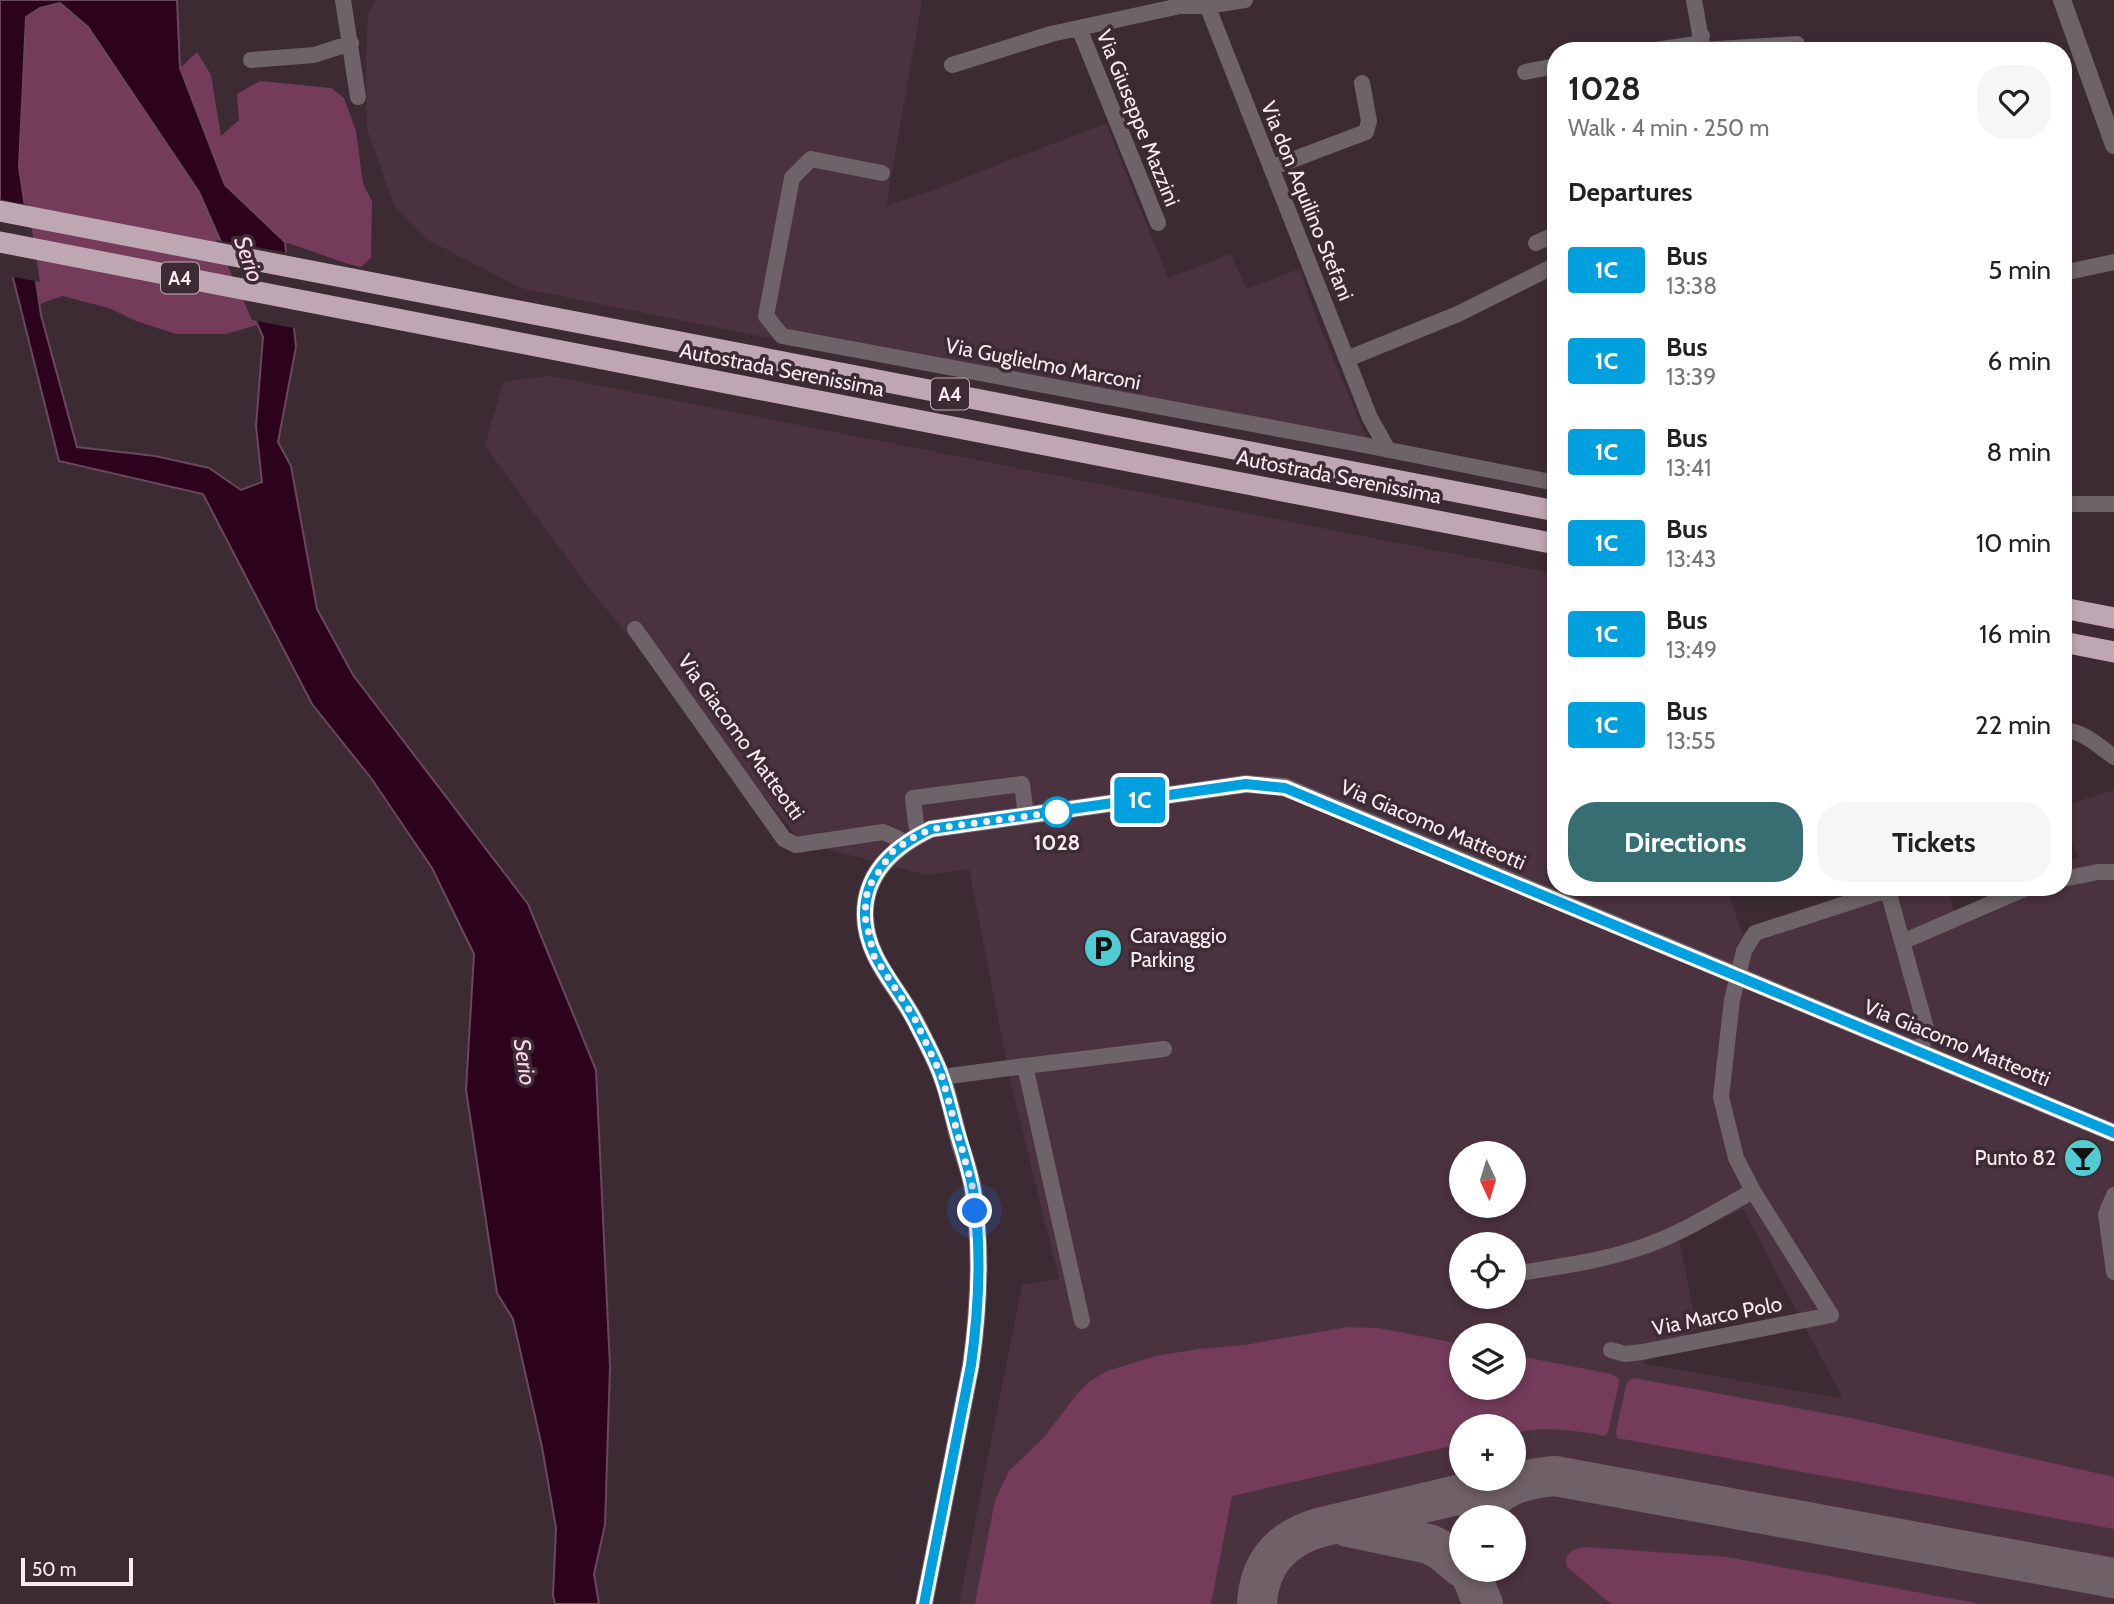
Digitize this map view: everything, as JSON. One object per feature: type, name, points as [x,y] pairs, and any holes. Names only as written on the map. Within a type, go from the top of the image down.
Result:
[{"type":"highway","name":"Autostrada Serenissima","points":[[0,211],[1547,508]]},
{"type":"highway","name":"Autostrada Serenissima","points":[[0,242],[1547,542]]},
{"type":"highway","points":[[2072,610],[2114,618]]},
{"type":"highway","points":[[2072,644],[2114,652]]},
{"type":"street","points":[[344,0],[358,97]]},
{"type":"street","points":[[952,65],[1007,46],[1079,28],[1181,6],[1245,0]]},
{"type":"street","points":[[1694,0],[1701,42]]},
{"type":"street","points":[[2062,0],[2114,145]]},
{"type":"street","name":"Via don Aquilino Stefani","points":[[1206,3],[1370,418],[1388,450]]},
{"type":"street","name":"Via Giuseppe Mazzini","points":[[1079,28],[1158,223]]},
{"type":"street","points":[[251,60],[314,55],[351,43]]},
{"type":"street","points":[[1525,72],[1547,68]]},
{"type":"street","points":[[1271,168],[1366,132],[1368,121],[1362,83]]},
{"type":"street","name":"Via Guglielmo Marconi","points":[[882,173],[811,159],[792,178],[766,316],[782,336],[1547,481]]},
{"type":"street","points":[[1536,243],[1547,238]]},
{"type":"street","points":[[2072,271],[2114,261]]},
{"type":"street","points":[[1347,359],[1458,314],[1547,270]]},
{"type":"street","name":"Via don Aquilino Stefani","points":[[1369,446],[1370,418]]},
{"type":"street","points":[[2072,504],[2114,504]]},
{"type":"street","name":"Via Giacomo Matteotti","points":[[635,629],[784,839],[796,845],[883,832],[913,838]]},
{"type":"street","points":[[2072,730],[2114,757]]},
{"type":"street","points":[[913,838],[916,824],[913,798],[1022,784],[1026,816]]},
{"type":"street","name":"Via Giacomo Matteotti","points":[[924,1604],[976,1329],[978,1255],[973,1189],[942,1077],[914,1017],[874,956],[866,925],[866,897],[870,885],[892,852],[931,829],[1246,784],[1285,788],[2114,1133]]},
{"type":"street","points":[[2072,877],[2114,872]]},
{"type":"street","points":[[1526,1272],[1602,1258],[1638,1248],[1686,1229],[1752,1191],[1736,1158],[1721,1097],[1732,1000],[1744,951],[1755,933],[1864,896]]},
{"type":"street","points":[[1889,896],[1926,1028],[1921,1054]]},
{"type":"street","points":[[1902,942],[2008,896]]},
{"type":"street","points":[[942,1077],[1164,1049]]},
{"type":"street","points":[[1025,1066],[1082,1321]]},
{"type":"street","name":"Via Marco Polo","points":[[1611,1350],[1642,1352],[1831,1315],[1752,1191]]},
{"type":"street","points":[[2114,1195],[2106,1214],[2114,1272]]},
{"type":"shaded area","points":[[376,0],[922,0],[886,206],[1106,123],[1168,278],[1231,254],[1246,289],[1299,269],[1373,454],[521,288],[426,239],[395,207],[367,129],[368,14]]},
{"type":"shaded area","points":[[60,3],[88,27],[199,192],[257,325],[226,334],[176,334],[136,321],[109,308],[62,296],[40,304],[19,167],[26,16],[40,8]]},
{"type":"shaded area","points":[[197,52],[211,75],[221,136],[239,120],[237,94],[260,81],[331,88],[344,98],[356,131],[363,184],[372,201],[371,258],[361,267],[285,242],[225,185],[180,68]]},
{"type":"shaded area","points":[[550,376],[1547,572],[1547,896],[1729,896],[1742,933],[1861,896],[1950,896],[1956,917],[1999,896],[2072,896],[2072,860],[2079,857],[2072,844],[2072,803],[2114,790],[2114,1604],[959,1604],[1022,1285],[1059,1279],[1012,1089],[969,869],[927,875],[803,843],[592,592],[485,446],[503,382]],"holes":[[[1743,1209],[1843,1399],[1642,1363],[1697,1329],[1679,1238]]]},
{"type":"shaded area","points":[[1347,1327],[1379,1328],[1449,1342],[1449,1400],[1526,1400],[1526,1357],[1612,1374],[1619,1379],[1619,1383],[1605,1436],[1559,1430],[1526,1431],[1526,1414],[1449,1414],[1449,1447],[1232,1496],[1211,1604],[975,1604],[995,1500],[1009,1471],[1044,1437],[1090,1381],[1107,1371],[1156,1356],[1245,1345]]},
{"type":"shaded area","points":[[1634,1378],[1856,1419],[2114,1477],[2114,1529],[1617,1438],[1616,1431],[1626,1385]]},
{"type":"shaded area","points":[[1585,1547],[1727,1557],[1981,1604],[1611,1604],[1567,1567],[1566,1558],[1570,1552]]},
{"type":"water","name":"Serio","points":[[0,0],[177,0],[180,68],[225,185],[285,242],[296,347],[278,442],[291,466],[317,609],[353,675],[528,904],[596,1070],[610,1367],[605,1525],[594,1574],[599,1604],[555,1604],[553,1595],[556,1528],[542,1447],[513,1319],[497,1293],[466,1090],[474,954],[432,868],[371,778],[312,704],[203,494],[59,461],[0,226]],"holes":[[[60,3],[88,27],[199,192],[263,337],[256,426],[262,482],[241,490],[209,468],[155,456],[77,447],[41,315],[19,167],[26,17],[40,8]]]},
{"type":"pier","points":[[0,199],[28,205],[40,282],[8,276],[0,242]]},
{"type":"pier","points":[[216,240],[290,253],[298,329],[252,320]]},
{"type":"taxiway","points":[[1487,1505],[1501,1491],[1511,1486],[1531,1479],[1555,1476],[2114,1578]]},
{"type":"taxiway","points":[[1257,1604],[1268,1564],[1296,1537],[1322,1527],[1474,1491]]},
{"type":"taxiway","points":[[1348,1527],[1429,1544],[1449,1557]]},
{"type":"taxiway","points":[[1474,1582],[1483,1604]]},
{"type":"bus line","name":"1C","points":[[924,1604],[976,1329],[978,1255],[975,1211],[973,1189],[942,1077],[914,1017],[874,956],[865,917],[870,885],[892,852],[931,829],[1246,784],[1285,788],[2114,1133]]},
{"type":"place","name":"1028","points":[[1057,812]]},
{"type":"place","name":"Caravaggio Parking","points":[[1103,948]]},
{"type":"place","name":"Punto 82","points":[[2083,1158]]},
{"type":"route","points":[[975,1211],[973,1189],[942,1077],[914,1017],[874,956],[867,932],[866,897],[870,885],[892,852],[931,829],[1057,812]]}]
